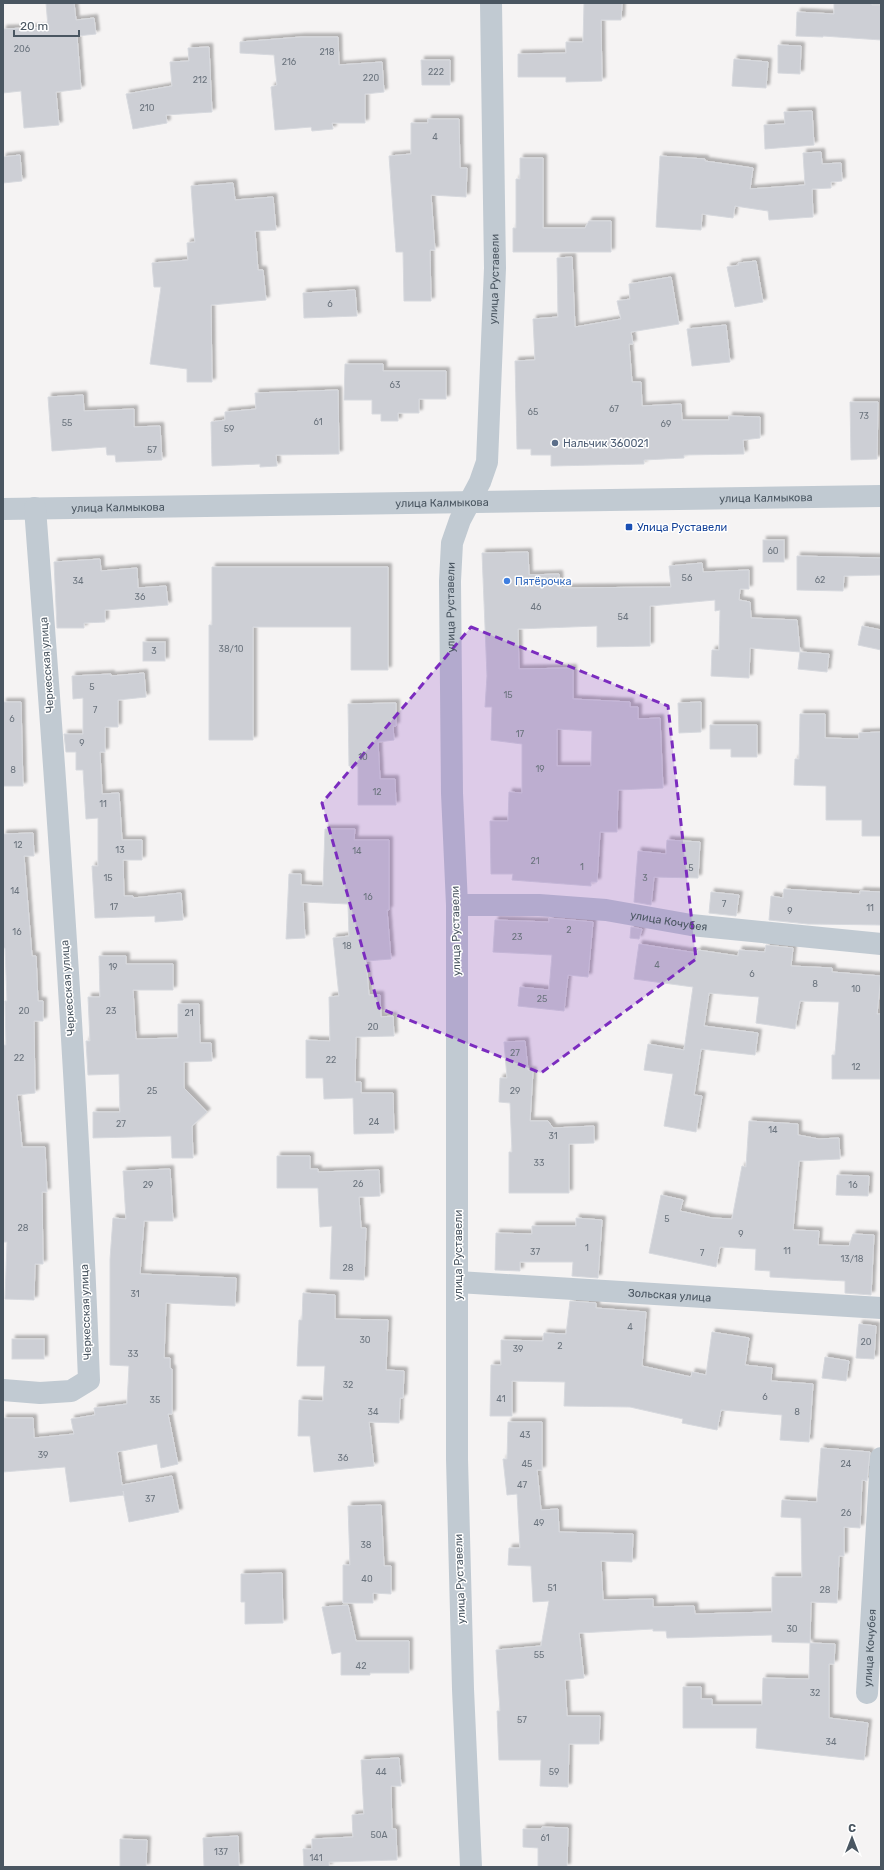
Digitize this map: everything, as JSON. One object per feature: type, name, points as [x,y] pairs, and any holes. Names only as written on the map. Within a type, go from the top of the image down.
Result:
[{"type":"street","name":"улица Руставели","points":[[471,1867],[463,1689],[457,1458],[457,905],[452,793],[450,580],[452,543],[460,520],[480,482],[487,462],[495,268],[491,3]]},
{"type":"street","name":"улица Калмыкова","points":[[3,509],[881,496]]},
{"type":"street","name":"Черкесская улица","points":[[3,1390],[40,1393],[71,1391],[89,1380],[78,1159],[51,722],[35,508]]},
{"type":"street","name":"улица Кочубея","points":[[457,905],[539,905],[606,910],[691,925],[881,944]]},
{"type":"street","name":"Зольская улица","points":[[458,1282],[881,1308]]},
{"type":"street","name":"улица Кочубея","points":[[867,1693],[881,1458]]},
{"type":"highlighted area","points":[[471,627],[668,706],[696,959],[541,1073],[379,1008],[322,803]]},
{"type":"building","points":[[46,3],[74,3],[76,20],[94,18],[96,34],[77,36],[81,89],[56,92],[59,125],[24,128],[21,91],[3,93],[3,29],[48,27]]},
{"type":"building","points":[[584,3],[622,3],[621,20],[601,20],[602,81],[566,82],[566,77],[518,77],[518,54],[566,53],[566,42],[583,42]]},
{"type":"building","points":[[834,3],[872,3],[872,5],[881,5],[881,40],[823,36],[796,36],[797,12],[834,14]]},
{"type":"building","points":[[301,37],[338,37],[339,65],[382,62],[384,92],[365,94],[365,123],[332,123],[333,129],[312,131],[311,127],[275,130],[271,87],[277,85],[274,55],[240,53],[240,42]]},
{"type":"building","points":[[778,45],[801,46],[800,74],[778,73]]},
{"type":"building","points":[[209,47],[212,112],[166,115],[167,123],[133,129],[126,94],[172,86],[170,62],[189,61],[188,48]]},
{"type":"building","points":[[734,59],[768,62],[766,88],[732,86]]},
{"type":"building","points":[[421,60],[450,60],[450,85],[422,85]]},
{"type":"building","points":[[812,111],[814,145],[765,149],[764,125],[785,124],[784,112]]},
{"type":"building","points":[[428,119],[459,119],[460,168],[467,168],[466,197],[431,195],[435,250],[430,250],[431,301],[404,301],[403,252],[396,252],[389,156],[411,154],[411,123],[428,123]]},
{"type":"building","points":[[821,152],[822,164],[841,163],[842,181],[831,182],[831,188],[812,189],[813,217],[769,220],[768,211],[735,206],[733,218],[702,214],[701,230],[656,227],[660,156],[705,159],[705,161],[753,168],[750,189],[805,185],[803,153]]},
{"type":"building","points":[[20,155],[22,181],[3,183],[3,157]]},
{"type":"building","points":[[520,158],[543,158],[543,228],[585,228],[589,221],[611,221],[611,252],[513,252],[513,228],[516,228],[516,179],[520,179]]},
{"type":"building","points":[[233,183],[235,200],[273,197],[276,230],[255,231],[258,270],[263,270],[266,300],[211,305],[212,382],[187,382],[187,369],[150,364],[161,287],[154,287],[152,263],[188,260],[187,243],[195,242],[191,186]]},
{"type":"building","points":[[572,257],[575,327],[621,319],[617,301],[630,299],[629,284],[671,277],[679,324],[631,332],[633,344],[629,344],[632,382],[641,382],[642,406],[681,404],[682,420],[729,420],[729,416],[760,417],[760,438],[743,440],[744,454],[684,455],[684,458],[644,460],[644,464],[551,466],[551,455],[531,455],[531,449],[517,449],[515,361],[535,360],[533,319],[558,317],[557,258]]},
{"type":"building","points":[[756,261],[763,302],[735,307],[727,267],[739,265],[738,263]]},
{"type":"building","points":[[355,290],[357,316],[304,318],[303,293]]},
{"type":"building","points":[[726,325],[730,362],[692,366],[687,329]]},
{"type":"building","points":[[345,364],[383,364],[383,371],[446,371],[446,399],[419,399],[419,413],[398,413],[398,421],[381,421],[381,414],[372,414],[372,400],[344,400]]},
{"type":"building","points":[[338,390],[339,454],[276,455],[277,466],[260,467],[260,464],[212,466],[211,422],[225,420],[225,412],[256,409],[255,393]]},
{"type":"building","points":[[83,395],[84,411],[134,409],[134,427],[160,426],[162,460],[116,462],[115,455],[107,455],[106,447],[52,451],[48,397]]},
{"type":"building","points":[[850,402],[878,402],[877,459],[851,460]]},
{"type":"building","points":[[763,540],[784,540],[784,562],[763,562]]},
{"type":"building","points":[[528,552],[529,575],[559,574],[560,588],[671,587],[669,566],[702,563],[703,572],[749,570],[749,589],[740,589],[739,600],[750,602],[751,618],[797,620],[800,652],[750,648],[749,678],[711,676],[712,650],[719,650],[720,610],[715,611],[715,600],[650,606],[650,646],[597,647],[597,626],[518,629],[519,669],[573,668],[573,699],[630,702],[630,707],[638,707],[638,719],[660,718],[663,788],[618,790],[617,832],[600,832],[597,882],[591,882],[591,886],[512,880],[513,874],[491,874],[490,821],[508,821],[509,792],[522,793],[522,744],[491,740],[492,707],[485,707],[487,676],[482,553]],"holes":[[[557,729],[592,731],[591,766],[557,766]]]},
{"type":"building","points":[[797,556],[881,558],[881,575],[844,576],[843,591],[797,590]]},
{"type":"building","points":[[100,559],[101,571],[137,568],[138,588],[166,586],[168,605],[105,610],[105,622],[84,623],[84,628],[57,628],[54,562]]},
{"type":"building","points":[[212,567],[388,567],[388,670],[351,670],[351,627],[253,627],[253,740],[209,740],[209,625],[212,625]]},
{"type":"building","points":[[862,626],[881,630],[881,650],[858,645]]},
{"type":"building","points":[[143,642],[165,642],[165,661],[143,661]]},
{"type":"building","points":[[800,652],[829,654],[827,672],[798,669]]},
{"type":"building","points":[[144,673],[146,697],[118,700],[118,727],[105,727],[105,752],[100,752],[102,794],[119,793],[122,840],[142,840],[142,860],[123,860],[124,896],[133,896],[133,898],[181,893],[183,920],[155,922],[155,916],[95,918],[92,866],[98,866],[98,818],[86,819],[83,770],[76,770],[76,752],[66,752],[64,734],[83,734],[83,698],[73,699],[72,676],[111,674],[111,676]]},
{"type":"building","points":[[3,702],[21,702],[23,786],[3,786]]},
{"type":"building","points":[[701,702],[701,732],[679,733],[678,703]]},
{"type":"building","points":[[396,703],[396,726],[393,726],[394,740],[378,742],[380,779],[395,779],[396,805],[358,805],[358,766],[349,766],[348,704]]},
{"type":"building","points":[[800,714],[825,714],[825,738],[859,739],[859,733],[881,732],[881,836],[862,836],[862,820],[826,820],[826,786],[794,785],[795,759],[799,759]]},
{"type":"building","points":[[710,725],[757,725],[757,757],[731,757],[731,749],[710,749]]},
{"type":"building","points":[[325,829],[355,829],[354,840],[389,840],[389,910],[387,910],[391,959],[366,961],[369,995],[380,995],[381,1017],[393,1016],[394,1036],[356,1037],[355,1082],[361,1082],[361,1093],[393,1093],[394,1133],[354,1134],[353,1098],[324,1099],[323,1078],[306,1078],[306,1040],[330,1041],[329,997],[339,996],[333,938],[349,936],[348,904],[303,902],[305,938],[286,939],[289,874],[301,874],[301,885],[323,886]]},
{"type":"building","points":[[33,833],[34,856],[24,856],[32,956],[36,956],[38,1001],[43,1001],[43,1021],[34,1021],[35,1093],[17,1095],[22,1147],[45,1147],[47,1192],[42,1192],[43,1264],[35,1264],[34,1300],[5,1299],[7,1242],[3,1242],[3,1045],[6,1045],[5,1001],[7,1001],[5,948],[3,948],[3,834]]},
{"type":"building","points":[[667,840],[700,842],[698,878],[654,877],[651,905],[634,902],[638,851],[666,854]]},
{"type":"building","points":[[784,889],[860,894],[860,891],[881,892],[881,925],[808,924],[769,920],[771,896],[783,898]]},
{"type":"building","points":[[711,892],[739,895],[736,916],[709,913]]},
{"type":"building","points":[[549,918],[593,922],[588,977],[568,975],[564,1011],[518,1006],[520,987],[549,990],[552,955],[493,952],[495,920],[549,922]]},
{"type":"building","points":[[631,927],[642,929],[639,939],[630,938]]},
{"type":"building","points":[[639,944],[697,953],[698,950],[738,956],[739,950],[765,952],[766,945],[793,948],[791,966],[832,968],[832,972],[881,976],[877,1014],[881,1014],[880,1079],[832,1079],[832,1055],[835,1055],[839,1002],[800,1001],[795,1029],[756,1023],[759,997],[709,993],[704,1026],[758,1033],[755,1055],[701,1049],[694,1095],[702,1096],[696,1132],[664,1126],[673,1074],[644,1070],[648,1044],[684,1050],[693,987],[634,979]]},
{"type":"building","points":[[99,956],[126,956],[126,964],[173,964],[173,990],[133,990],[136,1039],[178,1038],[178,1004],[199,1004],[200,1043],[211,1043],[212,1061],[184,1062],[184,1088],[207,1112],[192,1126],[193,1158],[172,1158],[171,1136],[93,1138],[93,1112],[120,1112],[119,1074],[88,1075],[86,1041],[90,1041],[88,997],[100,997]]},
{"type":"building","points":[[525,1041],[528,1070],[533,1071],[530,1121],[548,1121],[553,1128],[594,1126],[594,1143],[569,1144],[569,1193],[509,1193],[509,1152],[512,1152],[510,1103],[499,1102],[500,1078],[507,1078],[504,1042]]},
{"type":"building","points":[[749,1121],[798,1124],[798,1135],[819,1139],[839,1138],[840,1159],[799,1161],[793,1230],[819,1231],[818,1245],[849,1246],[853,1234],[874,1235],[871,1295],[845,1293],[845,1281],[770,1277],[770,1271],[755,1270],[756,1249],[720,1247],[716,1267],[649,1253],[661,1195],[683,1200],[680,1211],[712,1218],[732,1219],[742,1166],[746,1167]]},
{"type":"building","points":[[277,1156],[310,1156],[310,1169],[318,1169],[318,1172],[379,1170],[380,1196],[359,1197],[361,1228],[366,1228],[364,1280],[330,1279],[332,1226],[320,1227],[318,1188],[277,1188]]},
{"type":"building","points":[[170,1169],[173,1221],[144,1221],[140,1274],[236,1278],[235,1306],[166,1303],[164,1358],[170,1358],[170,1368],[172,1369],[172,1414],[168,1414],[178,1464],[161,1468],[157,1444],[117,1452],[122,1485],[172,1476],[179,1512],[129,1522],[124,1495],[70,1502],[65,1467],[3,1472],[3,1418],[33,1418],[34,1438],[74,1434],[71,1419],[95,1415],[94,1408],[127,1404],[129,1366],[110,1365],[110,1259],[113,1218],[126,1219],[123,1171]]},
{"type":"building","points":[[837,1175],[869,1176],[868,1196],[836,1195]]},
{"type":"building","points":[[576,1218],[602,1220],[598,1278],[572,1276],[573,1262],[520,1262],[520,1271],[495,1270],[496,1233],[532,1234],[532,1226],[576,1226]]},
{"type":"building","points":[[303,1293],[335,1295],[335,1319],[388,1320],[386,1370],[404,1371],[403,1398],[400,1398],[399,1423],[369,1422],[374,1466],[314,1472],[310,1436],[298,1436],[299,1400],[323,1401],[325,1366],[297,1366],[299,1320],[302,1320]]},
{"type":"building","points":[[570,1301],[596,1303],[596,1308],[646,1312],[642,1366],[691,1377],[692,1372],[706,1375],[712,1332],[749,1338],[745,1365],[772,1368],[771,1381],[813,1384],[809,1442],[780,1440],[782,1415],[721,1410],[717,1430],[682,1423],[683,1419],[630,1407],[564,1406],[565,1382],[512,1381],[512,1416],[490,1416],[491,1365],[501,1365],[501,1340],[543,1341],[544,1333],[566,1334]]},
{"type":"building","points":[[859,1324],[876,1326],[874,1359],[856,1358]]},
{"type":"building","points":[[12,1339],[44,1339],[44,1359],[12,1359]]},
{"type":"building","points":[[825,1357],[849,1361],[846,1381],[822,1378]]},
{"type":"building","points":[[508,1422],[542,1422],[542,1470],[537,1470],[541,1510],[558,1509],[559,1532],[633,1534],[632,1562],[601,1561],[603,1600],[653,1599],[653,1607],[694,1606],[695,1614],[772,1612],[772,1577],[802,1577],[801,1518],[781,1517],[782,1500],[817,1502],[821,1448],[870,1452],[867,1481],[862,1480],[860,1528],[844,1527],[844,1556],[839,1556],[837,1603],[811,1602],[810,1643],[772,1642],[772,1635],[667,1638],[666,1631],[653,1631],[653,1629],[579,1633],[584,1678],[565,1680],[567,1716],[600,1716],[599,1744],[569,1744],[568,1787],[540,1786],[541,1760],[499,1760],[497,1711],[500,1711],[496,1650],[541,1646],[549,1601],[533,1602],[531,1566],[508,1565],[509,1548],[520,1548],[517,1494],[507,1495],[503,1459],[507,1459]]},
{"type":"building","points":[[381,1505],[384,1566],[391,1566],[391,1594],[373,1593],[373,1603],[343,1603],[343,1565],[350,1565],[348,1506]]},
{"type":"building","points":[[282,1573],[283,1623],[245,1624],[245,1602],[241,1602],[241,1574]]},
{"type":"building","points":[[348,1605],[356,1641],[409,1641],[409,1673],[341,1675],[341,1652],[332,1654],[322,1607]]},
{"type":"building","points":[[810,1643],[835,1644],[834,1664],[829,1664],[829,1718],[868,1723],[864,1760],[756,1748],[757,1728],[683,1728],[683,1687],[701,1687],[701,1699],[712,1699],[712,1705],[762,1705],[763,1678],[809,1679]]},
{"type":"building","points":[[399,1758],[401,1786],[391,1786],[392,1829],[396,1829],[397,1860],[329,1862],[329,1867],[304,1867],[303,1849],[312,1849],[312,1839],[353,1837],[352,1815],[364,1814],[361,1760]]},
{"type":"building","points":[[542,1827],[568,1828],[567,1867],[538,1867],[538,1848],[523,1847],[523,1829],[542,1829]]},
{"type":"building","points":[[238,1836],[239,1867],[204,1867],[203,1838]]},
{"type":"building","points":[[120,1839],[147,1840],[146,1867],[120,1867]]},
{"type":"place","name":"Нальчик 360021","points":[[555,443]]},
{"type":"place","name":"Улица Руставели","points":[[629,527]]},
{"type":"place","name":"Пятёрочка","points":[[507,581]]}]
